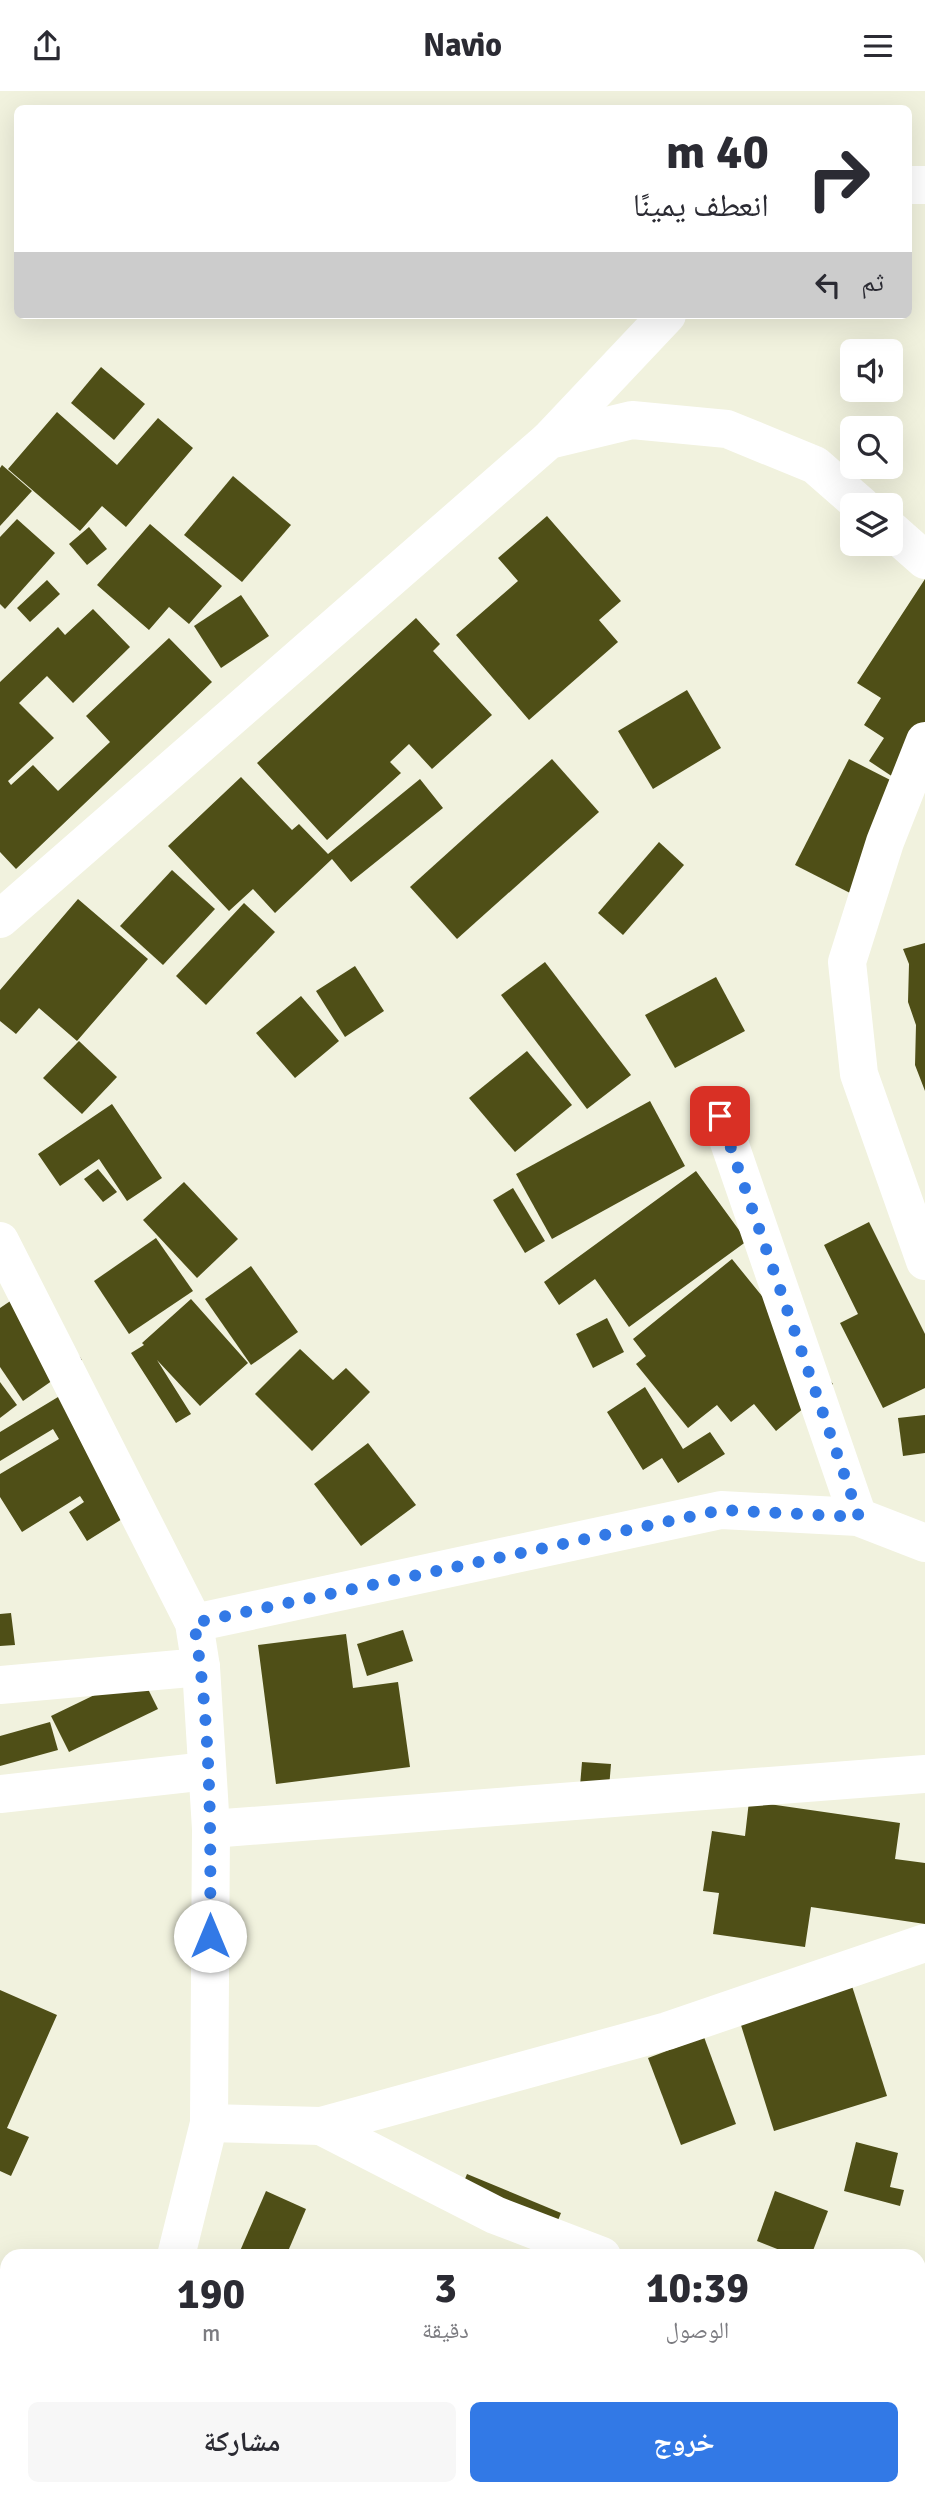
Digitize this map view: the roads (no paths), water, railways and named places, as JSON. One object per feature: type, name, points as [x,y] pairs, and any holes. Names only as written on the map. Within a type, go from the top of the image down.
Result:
[{"type":"street","points":[[0,919],[548,440],[663,319]]},
{"type":"street","points":[[548,440],[632,420],[727,429],[815,465],[847,493]]},
{"type":"street","points":[[903,541],[925,560]]},
{"type":"street","points":[[925,741],[885,842],[847,963],[859,1074],[925,1261]]},
{"type":"street","points":[[720,1116],[859,1517]]},
{"type":"street","points":[[0,1241],[194,1623],[201,1667],[211,1829],[209,2123],[178,2249]]},
{"type":"street","points":[[194,1623],[721,1510],[859,1517],[925,1543]]},
{"type":"street","points":[[0,1685],[201,1667]]},
{"type":"street","points":[[0,1794],[207,1770]]},
{"type":"street","points":[[211,1829],[925,1774]]},
{"type":"street","points":[[209,2123],[321,2126],[667,2031],[925,1943]]},
{"type":"street","points":[[321,2126],[495,2215],[584,2249]]}]
